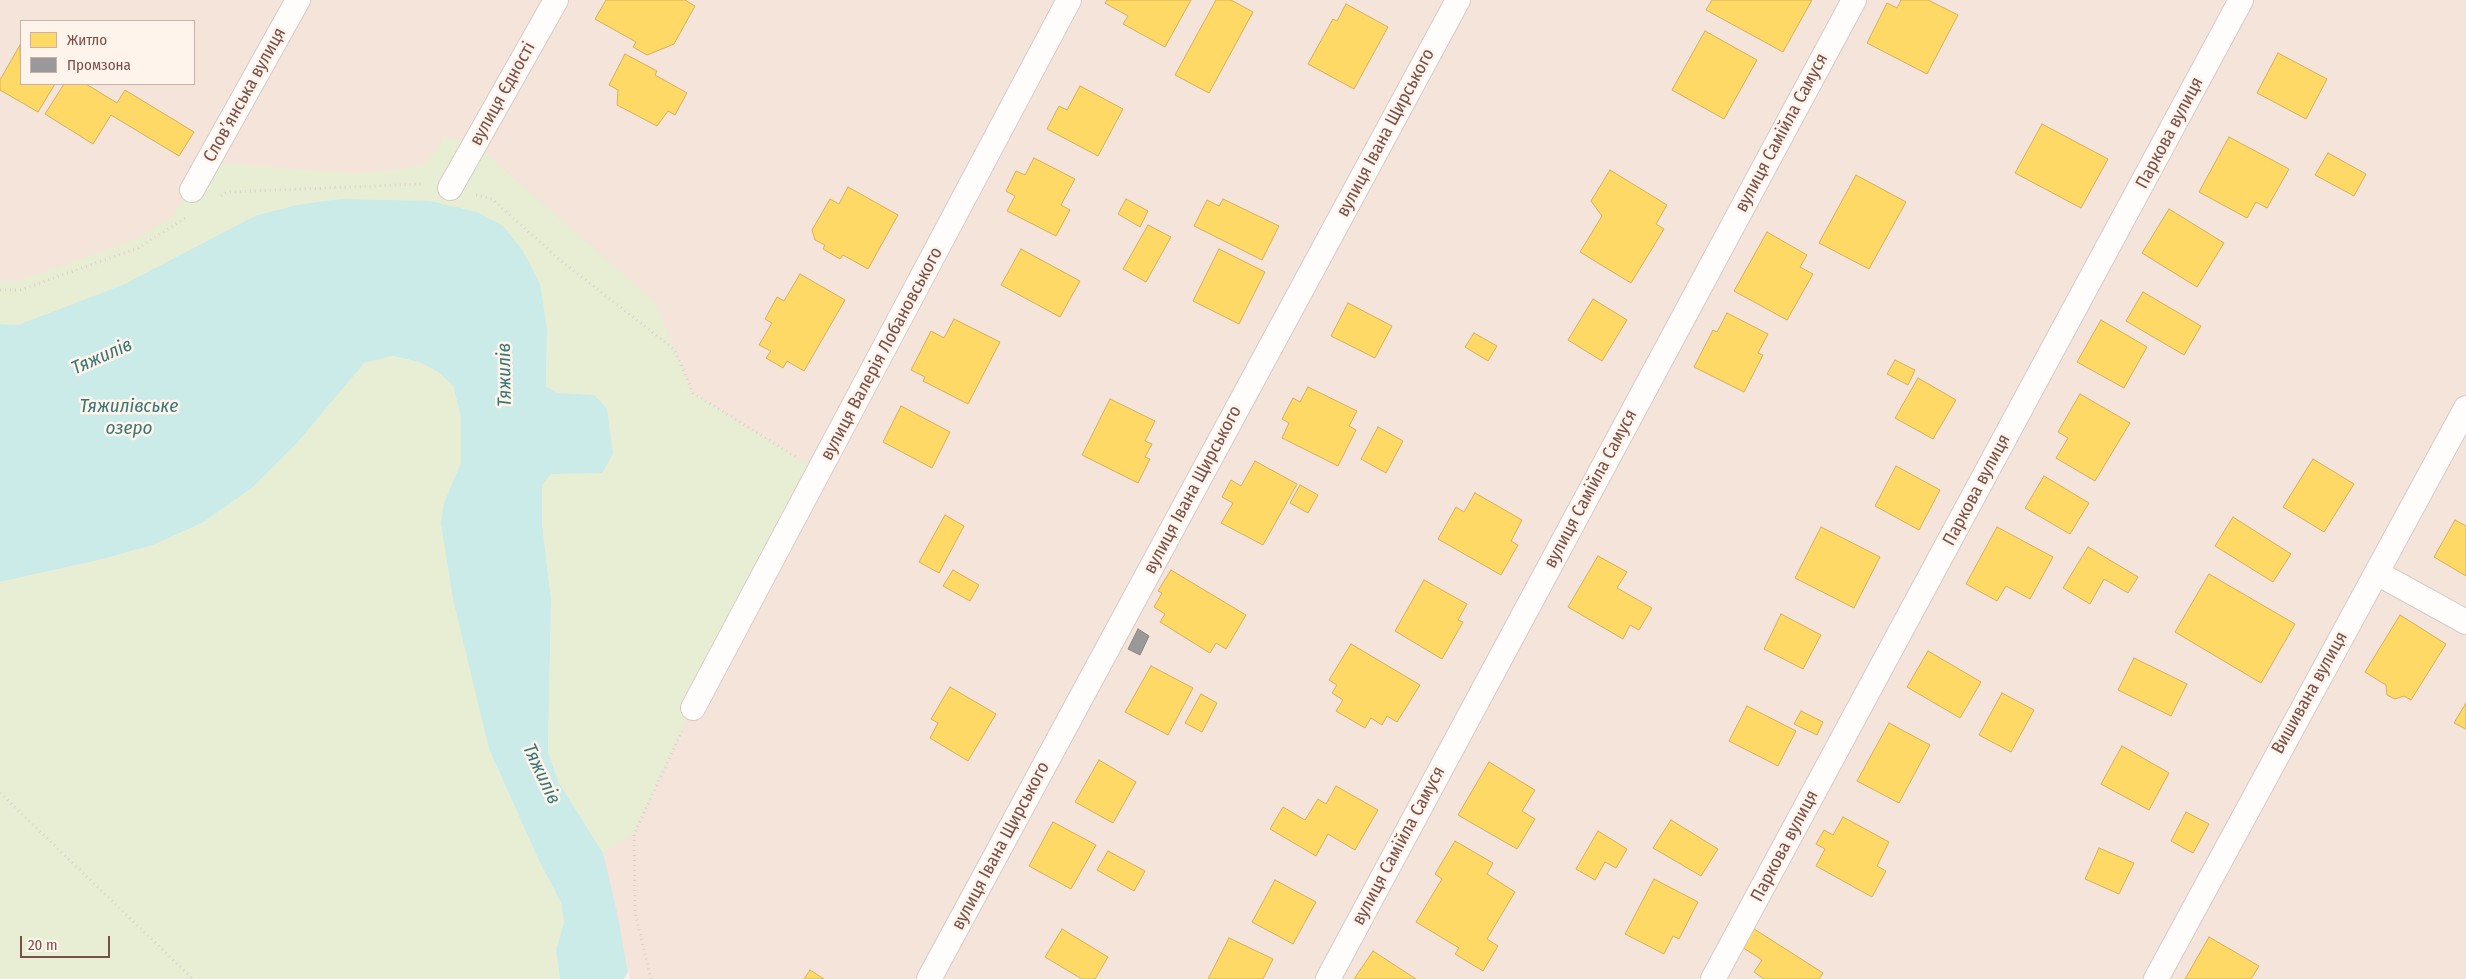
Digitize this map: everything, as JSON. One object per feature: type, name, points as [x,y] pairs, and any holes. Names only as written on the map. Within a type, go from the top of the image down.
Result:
[{"type":"street","name":"Словʼянська вулиця","points":[[193,201],[298,0]]},
{"type":"street","name":"вулиця Єдності","points":[[450,188],[556,0]]},
{"type":"street","name":"вулиця Валерія Лобановського","points":[[693,708],[1069,0]]},
{"type":"street","name":"вулиця Івана Щирського","points":[[929,979],[1458,0]]},
{"type":"street","name":"вулиця Самійла Самуся","points":[[1328,979],[1854,0]]},
{"type":"street","name":"Паркова вулиця","points":[[1713,979],[2241,0]]},
{"type":"street","name":"Вишивана вулиця","points":[[2156,979],[2466,408]]},
{"type":"street","points":[[2377,573],[2466,622]]},
{"type":"path","points":[[219,197],[227,192],[430,183],[492,199],[560,260],[674,350],[693,393],[820,472]]},
{"type":"path","points":[[0,290],[20,290],[138,248],[193,201]]},
{"type":"path","points":[[651,979],[634,912],[634,834],[693,708]]},
{"type":"path","points":[[0,793],[193,979]]},
{"type":"shaded area","points":[[0,0],[2466,0],[2466,979],[630,979],[603,853],[559,783],[547,329],[0,324]]},
{"type":"green space","points":[[445,136],[480,148],[655,302],[693,393],[820,472],[693,708],[634,834],[603,853],[559,783],[548,752],[551,599],[542,523],[542,484],[551,474],[613,454],[607,409],[594,395],[556,393],[546,386],[547,329],[297,205],[255,216],[123,285],[18,325],[0,324],[0,281],[19,281],[136,239],[172,217],[208,162],[355,174],[423,166]]},
{"type":"green space","points":[[393,356],[419,362],[438,372],[453,386],[461,417],[461,462],[444,503],[489,749],[539,861],[561,903],[564,923],[556,949],[560,979],[0,979],[0,582],[103,559],[153,545],[202,523],[252,488],[298,442],[363,363]]},
{"type":"water","name":"Тяжилівське озеро","points":[[340,199],[430,201],[477,212],[503,226],[523,251],[540,284],[547,329],[546,386],[556,393],[594,395],[607,409],[613,454],[602,473],[551,474],[542,485],[542,523],[551,599],[548,752],[559,783],[603,853],[617,912],[628,972],[624,979],[560,979],[556,949],[564,923],[561,903],[539,861],[489,749],[453,599],[441,523],[444,503],[461,462],[461,417],[453,386],[438,372],[419,362],[393,356],[364,363],[298,442],[252,488],[202,523],[153,545],[103,559],[0,582],[0,324],[18,325],[123,285],[255,216],[297,205]]},
{"type":"building: Житло","points":[[606,0],[685,0],[695,6],[674,44],[647,55],[633,47],[636,42],[595,19]]},
{"type":"building: Житло","points":[[1107,0],[1191,0],[1165,47],[1123,24],[1128,16],[1105,3]]},
{"type":"building: Житло","points":[[1216,0],[1231,0],[1253,12],[1209,93],[1175,75]]},
{"type":"building: Житло","points":[[1712,0],[1812,0],[1783,52],[1706,10]]},
{"type":"building: Житло","points":[[1901,0],[1928,0],[1958,15],[1927,74],[1867,43],[1887,3],[1897,8]]},
{"type":"building: Житло","points":[[1346,4],[1388,27],[1354,89],[1308,64],[1333,19],[1337,21]]},
{"type":"building: Житло","points":[[1705,31],[1757,60],[1724,119],[1672,90]]},
{"type":"building: Житло","points":[[20,45],[20,85],[54,85],[38,112],[0,90],[0,80]]},
{"type":"building: Житло","points":[[2278,53],[2327,79],[2306,119],[2257,93]]},
{"type":"building: Житло","points":[[625,54],[657,71],[655,75],[687,93],[675,115],[668,111],[657,126],[617,105],[618,90],[609,85]]},
{"type":"building: Житло","points":[[63,85],[88,85],[117,103],[125,90],[194,132],[179,156],[111,115],[93,144],[45,114]]},
{"type":"building: Житло","points":[[1080,86],[1123,109],[1098,156],[1047,129],[1059,106],[1067,110]]},
{"type":"building: Житло","points":[[2042,124],[2108,159],[2081,208],[2015,173]]},
{"type":"building: Житло","points":[[2229,137],[2289,169],[2267,208],[2256,202],[2247,218],[2199,192]]},
{"type":"building: Житло","points":[[2328,153],[2366,174],[2354,196],[2315,175]]},
{"type":"building: Житло","points":[[1034,158],[1075,179],[1061,205],[1070,210],[1056,236],[1007,211],[1015,196],[1006,191],[1016,171],[1025,175]]},
{"type":"building: Житло","points":[[1610,170],[1667,205],[1656,224],[1664,229],[1631,283],[1580,252],[1602,216],[1591,201]]},
{"type":"building: Житло","points":[[1856,175],[1906,202],[1869,269],[1819,243]]},
{"type":"building: Житло","points":[[848,187],[898,215],[868,269],[843,255],[840,259],[823,249],[825,245],[815,240],[812,230],[830,199],[839,204]]},
{"type":"building: Житло","points":[[1126,199],[1148,211],[1140,227],[1118,214]]},
{"type":"building: Житло","points":[[1223,199],[1279,226],[1262,260],[1194,226],[1207,200],[1219,206]]},
{"type":"building: Житло","points":[[2169,209],[2224,243],[2197,287],[2142,253]]},
{"type":"building: Житло","points":[[1148,225],[1171,237],[1146,282],[1123,269]]},
{"type":"building: Житло","points":[[1767,232],[1807,255],[1800,267],[1813,274],[1787,320],[1734,291]]},
{"type":"building: Житло","points":[[1021,249],[1080,281],[1060,317],[1001,285]]},
{"type":"building: Житло","points":[[1219,249],[1265,272],[1239,324],[1193,301]]},
{"type":"building: Житло","points":[[800,274],[845,300],[804,371],[787,361],[783,368],[766,358],[771,351],[759,345],[772,323],[765,319],[777,297],[784,301]]},
{"type":"building: Житло","points":[[2143,292],[2201,326],[2184,355],[2126,321]]},
{"type":"building: Житло","points":[[1593,299],[1627,320],[1602,361],[1568,340]]},
{"type":"building: Житло","points":[[1348,303],[1392,326],[1375,358],[1331,336]]},
{"type":"building: Житло","points":[[1727,313],[1768,334],[1758,353],[1763,355],[1744,392],[1694,367],[1713,330],[1717,332]]},
{"type":"building: Житло","points":[[954,319],[1000,342],[968,404],[923,381],[925,377],[911,370],[931,331],[944,338]]},
{"type":"building: Житло","points":[[2101,320],[2147,347],[2124,388],[2077,362]]},
{"type":"building: Житло","points":[[1474,333],[1497,346],[1488,361],[1465,347]]},
{"type":"building: Житло","points":[[1895,360],[1915,370],[1908,385],[1887,374]]},
{"type":"building: Житло","points":[[1918,378],[1956,400],[1933,439],[1895,418]]},
{"type":"building: Житло","points":[[1308,387],[1357,411],[1349,426],[1356,430],[1338,466],[1282,438],[1289,423],[1282,419],[1293,398],[1300,402]]},
{"type":"building: Житло","points":[[2080,394],[2130,423],[2095,481],[2056,458],[2068,438],[2058,432]]},
{"type":"building: Житло","points":[[1110,399],[1155,421],[1145,441],[1152,444],[1145,457],[1150,459],[1138,483],[1082,455]]},
{"type":"building: Житло","points":[[901,406],[950,432],[932,468],[883,442]]},
{"type":"building: Житло","points":[[1378,427],[1403,441],[1386,473],[1361,459]]},
{"type":"building: Житло","points":[[2313,459],[2354,484],[2324,532],[2283,507]]},
{"type":"building: Житло","points":[[1255,461],[1297,484],[1263,545],[1221,523],[1233,503],[1222,497],[1231,480],[1241,486]]},
{"type":"building: Житло","points":[[1896,466],[1940,490],[1919,530],[1875,506]]},
{"type":"building: Житло","points":[[2044,476],[2089,503],[2070,534],[2025,508]]},
{"type":"building: Житло","points":[[1300,485],[1318,495],[1308,513],[1290,503]]},
{"type":"building: Житло","points":[[1475,493],[1522,520],[1511,541],[1518,545],[1501,575],[1438,539],[1456,507],[1464,512]]},
{"type":"building: Житло","points":[[945,515],[964,526],[939,573],[919,562]]},
{"type":"building: Житло","points":[[2233,517],[2291,554],[2273,582],[2215,546]]},
{"type":"building: Житло","points":[[2455,520],[2466,526],[2466,576],[2434,557]]},
{"type":"building: Житло","points":[[1821,527],[1880,557],[1854,608],[1795,578]]},
{"type":"building: Житло","points":[[1997,527],[2053,557],[2030,599],[2006,586],[1997,601],[1966,584]]},
{"type":"building: Житло","points":[[2088,547],[2138,577],[2128,593],[2104,579],[2090,604],[2063,588]]},
{"type":"building: Житло","points":[[1598,556],[1627,572],[1617,588],[1652,608],[1639,630],[1630,625],[1623,639],[1568,607]]},
{"type":"building: Житло","points":[[953,570],[979,585],[970,601],[943,586]]},
{"type":"building: Житло","points":[[1171,570],[1246,615],[1226,649],[1216,643],[1210,653],[1160,622],[1165,614],[1154,607],[1162,593],[1158,591]]},
{"type":"building: Житло","points":[[2209,574],[2295,624],[2261,683],[2175,632]]},
{"type":"building: Житло","points":[[1424,580],[1467,604],[1458,620],[1463,622],[1442,659],[1395,631]]},
{"type":"building: Житло","points":[[1781,614],[1821,635],[1803,669],[1764,649]]},
{"type":"building: Житло","points":[[2400,615],[2446,644],[2411,700],[2404,696],[2395,699],[2387,695],[2386,685],[2365,672]]},
{"type":"building: Житло","points":[[1351,644],[1420,685],[1397,722],[1387,716],[1382,725],[1371,718],[1365,728],[1336,711],[1343,700],[1332,693],[1337,685],[1329,680]]},
{"type":"building: Житло","points":[[1928,651],[1981,682],[1960,718],[1907,687]]},
{"type":"building: Житло","points":[[2134,658],[2187,684],[2171,716],[2118,690]]},
{"type":"building: Житло","points":[[1151,666],[1193,688],[1168,735],[1125,712]]},
{"type":"building: Житло","points":[[950,687],[996,714],[968,761],[930,738],[938,723],[931,719]]},
{"type":"building: Житло","points":[[2002,693],[2034,710],[2011,752],[1979,735]]},
{"type":"building: Житло","points":[[1201,694],[1217,703],[1202,732],[1185,723]]},
{"type":"building: Житло","points":[[2466,703],[2466,729],[2454,723]]},
{"type":"building: Житло","points":[[1747,706],[1796,731],[1778,766],[1729,741]]},
{"type":"building: Житло","points":[[1801,711],[1823,722],[1817,735],[1794,724]]},
{"type":"building: Житло","points":[[1889,723],[1930,745],[1899,803],[1857,781]]},
{"type":"building: Житло","points":[[2122,746],[2169,773],[2149,810],[2101,784]]},
{"type":"building: Житло","points":[[1099,760],[1136,782],[1113,823],[1075,802]]},
{"type":"building: Житло","points":[[1489,762],[1535,790],[1522,811],[1535,819],[1517,849],[1458,815]]},
{"type":"building: Житло","points":[[1336,786],[1378,810],[1355,850],[1328,834],[1316,856],[1270,829],[1283,807],[1305,820],[1318,799],[1326,804]]},
{"type":"building: Житло","points":[[2186,812],[2209,824],[2193,853],[2171,841]]},
{"type":"building: Житло","points":[[1843,817],[1889,842],[1877,866],[1886,871],[1872,897],[1816,866],[1825,849],[1816,844],[1824,830],[1833,835]]},
{"type":"building: Житло","points":[[1671,820],[1718,849],[1701,876],[1653,848]]},
{"type":"building: Житло","points":[[1053,822],[1096,845],[1071,889],[1029,866]]},
{"type":"building: Житло","points":[[1598,831],[1627,849],[1616,868],[1605,862],[1595,880],[1576,869]]},
{"type":"building: Житло","points":[[1455,841],[1493,863],[1487,874],[1515,892],[1487,939],[1498,946],[1483,971],[1455,954],[1459,948],[1416,922],[1442,879],[1435,874]]},
{"type":"building: Житло","points":[[2099,848],[2134,863],[2119,894],[2085,879]]},
{"type":"building: Житло","points":[[1108,851],[1145,871],[1134,891],[1097,870]]},
{"type":"building: Житло","points":[[1654,879],[1698,902],[1679,939],[1673,936],[1664,954],[1625,934]]},
{"type":"building: Житло","points":[[1275,880],[1316,902],[1293,944],[1252,922]]},
{"type":"building: Житло","points":[[1751,927],[1823,973],[1819,979],[1764,979],[1754,972],[1762,960],[1739,945]]},
{"type":"building: Житло","points":[[1062,929],[1108,957],[1095,979],[1082,979],[1045,957]]},
{"type":"building: Житло","points":[[2209,937],[2259,966],[2251,979],[2185,979]]},
{"type":"building: Житло","points":[[1229,938],[1273,959],[1263,979],[1208,979]]},
{"type":"building: Житло","points":[[1373,951],[1416,979],[1354,979]]},
{"type":"building: Житло","points":[[810,970],[824,979],[804,979]]},
{"type":"building: Промзона","points":[[1138,629],[1149,636],[1140,655],[1128,649]]},
{"type":"water label","name":"Тяжилів","points":[[102,357]]},
{"type":"water label","name":"Тяжилів","points":[[505,375]]},
{"type":"water label","name":"Тяжилів","points":[[541,774]]}]
